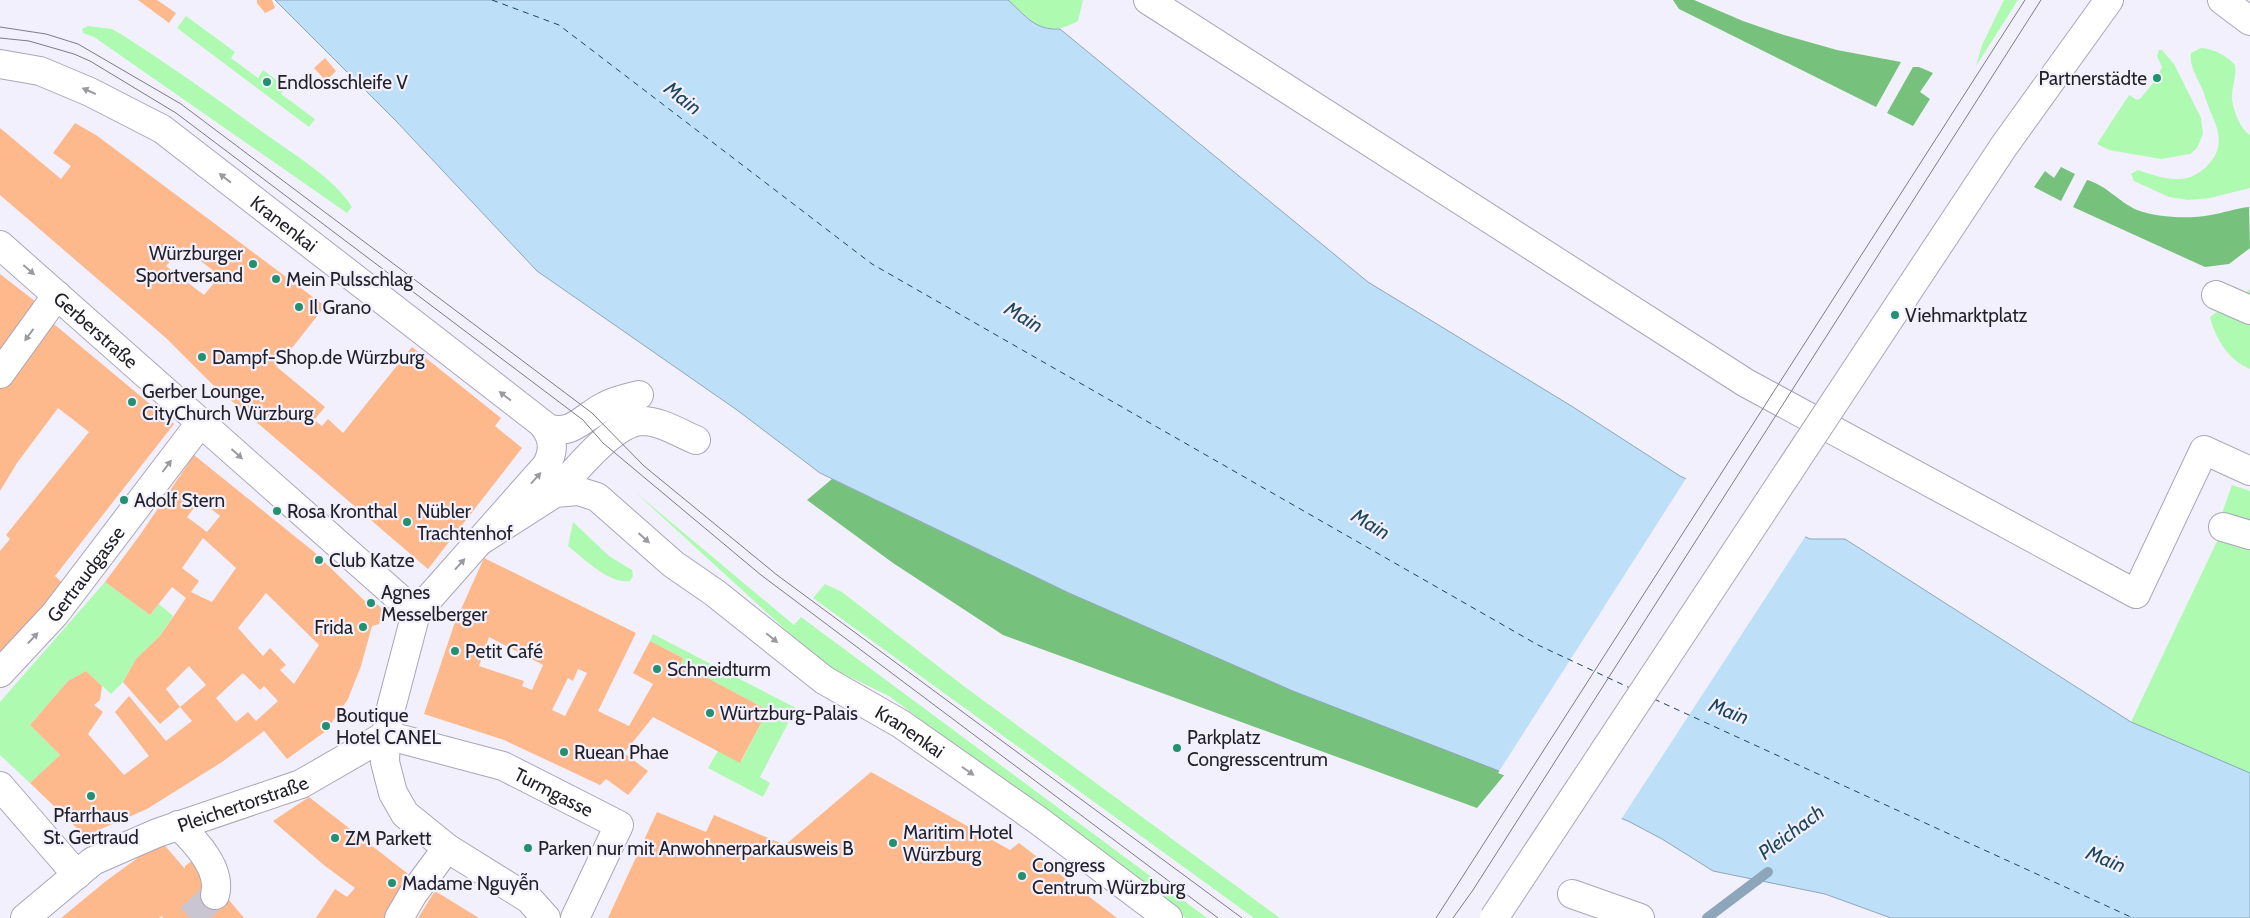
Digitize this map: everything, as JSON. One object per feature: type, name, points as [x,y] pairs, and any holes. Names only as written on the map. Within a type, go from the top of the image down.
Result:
[{"type":"street","points":[[1148,0],[1746,383],[2136,594],[2204,450],[2250,471]]},
{"type":"street","points":[[2222,0],[2250,21]]},
{"type":"street","points":[[1494,918],[2004,146],[2106,5]]},
{"type":"street","name":"Kranenkai","points":[[0,64],[40,71],[90,92],[162,129],[544,426]]},
{"type":"street","name":"Gerberstraße","points":[[0,244],[416,613]]},
{"type":"street","points":[[0,374],[57,295]]},
{"type":"street","points":[[2216,295],[2250,310]]},
{"type":"street","points":[[544,426],[557,431],[573,428],[604,406],[616,400],[639,395]]},
{"type":"street","name":"Gertraudgasse","points":[[0,674],[55,614],[200,422]]},
{"type":"street","points":[[480,541],[555,493],[621,428],[636,422],[655,423],[696,440]]},
{"type":"street","points":[[544,426],[550,433],[552,443],[552,453],[546,466],[416,613],[386,735],[385,762],[393,793],[405,814],[447,848],[529,899],[546,918]]},
{"type":"street","name":"Kranenkai","points":[[555,493],[578,491],[597,498],[608,505],[673,564],[715,593],[824,680],[901,724],[1039,821],[1168,918]]},
{"type":"street","points":[[2223,527],[2250,536]]},
{"type":"street","name":"Pleichertorstraße","points":[[25,918],[85,868],[185,823],[301,784],[386,735]]},
{"type":"street","name":"Turmgasse","points":[[386,735],[503,766],[619,825],[575,918]]},
{"type":"street","points":[[0,786],[85,868]]},
{"type":"street","points":[[185,823],[189,836],[215,872],[217,887],[215,895]]},
{"type":"street","points":[[399,918],[412,894],[447,848]]},
{"type":"street","points":[[1572,894],[1640,918]]},
{"type":"green space","points":[[1008,0],[1083,0],[1078,21],[1056,29],[1048,29],[1032,21]]},
{"type":"green space","points":[[1673,0],[1694,0],[1743,21],[1784,35],[1837,50],[1901,62],[1876,107],[1679,9]]},
{"type":"green space","points":[[2004,0],[2018,0],[1976,66],[1982,45]]},
{"type":"green space","points":[[186,16],[235,52],[231,58],[258,78],[263,70],[286,87],[281,94],[315,119],[309,127],[177,28]]},
{"type":"green space","points":[[88,26],[112,29],[177,71],[314,168],[336,187],[352,207],[347,213],[94,37],[83,33],[82,29]]},
{"type":"green space","points":[[2201,48],[2220,53],[2235,65],[2232,100],[2238,120],[2243,129],[2250,135],[2250,188],[2210,198],[2188,200],[2169,197],[2134,181],[2131,174],[2138,170],[2165,178],[2182,179],[2198,173],[2213,160],[2219,145],[2218,131],[2191,61],[2191,53]]},
{"type":"green space","points":[[2159,50],[2162,50],[2174,64],[2201,118],[2203,134],[2197,148],[2190,154],[2161,159],[2109,150],[2097,144],[2129,95],[2137,100],[2140,99],[2157,78],[2162,67],[2157,56]]},
{"type":"green space","points":[[1913,67],[1919,67],[1933,73],[1920,92],[1930,99],[1913,126],[1887,113]]},
{"type":"green space","points":[[2061,167],[2075,174],[2061,201],[2034,187],[2045,171],[2054,178]]},
{"type":"green space","points":[[2087,180],[2094,182],[2137,210],[2154,215],[2194,217],[2249,207],[2250,248],[2229,264],[2205,267],[2073,207]]},
{"type":"green space","points":[[2250,289],[2250,369],[2229,355],[2215,333],[2210,317],[2218,311],[2223,313]]},
{"type":"green space","points":[[832,479],[1069,593],[1293,691],[1506,773],[1477,808],[1003,635],[893,563],[807,500]]},
{"type":"green space","points":[[2232,485],[2250,491],[2250,773],[2131,722],[2220,535],[2215,533]]},
{"type":"green space","points":[[635,492],[794,625],[801,617],[1207,918],[1186,918],[889,696],[823,664]]},
{"type":"green space","points":[[573,522],[609,556],[632,570],[633,576],[630,581],[622,581],[605,575],[568,546]]},
{"type":"green space","points":[[105,582],[150,615],[159,604],[173,616],[160,636],[136,659],[123,682],[111,694],[86,671],[68,681],[30,725],[60,755],[30,783],[0,755],[0,702]]},
{"type":"green space","points":[[825,584],[842,592],[965,687],[1280,918],[1254,918],[813,598]]},
{"type":"green space","points":[[653,634],[796,708],[760,777],[770,783],[763,797],[708,768],[718,751],[741,762],[768,710],[681,664],[683,658],[650,641]]},
{"type":"water","name":"Main","points":[[275,0],[1008,0],[1037,25],[1051,29],[1060,29],[1368,282],[1573,407],[1680,476],[1810,539],[1845,539],[2131,722],[2250,773],[2250,918],[1891,918],[1825,894],[1713,871],[1662,839],[1628,821],[1293,691],[1069,593],[820,473],[737,410],[537,271],[396,121]]},
{"type":"pier","points":[[1687,477],[1807,534],[1620,821],[1498,773]]},
{"type":"building","points":[[138,0],[157,0],[176,13],[169,23]]},
{"type":"building","points":[[257,0],[272,0],[275,8],[265,13],[257,3]]},
{"type":"building","points":[[325,58],[336,71],[326,81],[314,68]]},
{"type":"building","points":[[75,123],[96,135],[325,306],[277,367],[325,407],[314,420],[322,426],[328,419],[343,433],[412,347],[501,418],[495,426],[522,448],[428,569],[213,385],[166,338],[0,195],[0,128],[61,179],[71,166],[53,153]],"holes":[[[183,247],[220,276],[204,295],[166,266]]]},
{"type":"building","points":[[0,274],[36,302],[0,352]]},
{"type":"building","points":[[49,320],[174,424],[55,576],[67,587],[0,660],[0,551],[10,539],[6,535],[89,432],[58,408],[17,463],[0,491],[0,386]]},
{"type":"building","points":[[194,455],[313,551],[368,604],[374,602],[384,610],[379,624],[372,626],[361,666],[348,699],[326,731],[287,759],[264,731],[222,762],[147,809],[85,836],[30,783],[60,755],[30,725],[68,681],[86,671],[102,686],[100,700],[94,705],[103,712],[88,734],[124,775],[149,756],[115,712],[129,696],[166,741],[192,721],[180,707],[160,724],[123,682],[136,659],[160,636],[186,598],[172,587],[150,615],[105,582],[140,535]],"holes":[[[200,500],[220,516],[207,532],[187,517]],[[203,538],[236,568],[212,602],[191,592],[199,581],[182,568]],[[266,593],[319,645],[294,684],[280,670],[286,665],[270,648],[263,656],[238,628]],[[189,666],[206,685],[180,707],[166,689]],[[243,673],[260,690],[264,686],[278,701],[256,721],[248,712],[236,722],[216,698]]]},
{"type":"building","points":[[484,558],[636,633],[598,711],[629,726],[653,684],[633,673],[650,641],[683,658],[681,664],[768,710],[740,763],[653,717],[624,753],[648,771],[628,795],[606,779],[600,785],[504,740],[424,714],[454,625]],"holes":[[[489,637],[543,665],[532,690],[522,686],[524,681],[479,666]],[[578,669],[587,673],[565,716],[552,710],[568,678],[573,681]]]},
{"type":"building","name":"Maritim Hotel Würzburg","points":[[871,772],[1010,850],[1019,843],[1117,918],[608,918],[657,812],[706,832],[714,815],[785,845]]},
{"type":"building","points":[[309,797],[416,880],[392,918],[316,918],[335,889],[347,897],[355,888],[325,866],[273,821]]},
{"type":"building","points":[[161,841],[185,869],[185,866],[193,860],[222,905],[229,900],[244,918],[163,918],[162,916],[159,918],[61,918],[106,881]]},
{"type":"building","points":[[435,891],[479,918],[418,918]]},
{"type":"waterway","name":"Pleichach","points":[[1707,918],[1768,872]]},
{"type":"ferry route","points":[[492,0],[559,25],[872,264],[1538,645],[1630,688]]},
{"type":"ferry route","points":[[1654,699],[2133,918]]},
{"type":"tunnel","points":[[190,918],[215,895]]},
{"type":"tram line","points":[[1436,918],[2025,0]]},
{"type":"tram line","points":[[1453,918],[1473,890],[2041,0]]},
{"type":"tram line","points":[[0,27],[46,34],[78,44],[181,104],[592,413],[644,466],[777,575],[1242,918]]},
{"type":"tram line","points":[[0,38],[29,41],[74,54],[90,61],[176,113],[583,420],[603,443],[761,575],[1218,918]]},
{"type":"place","name":"Partnerstädte","points":[[2157,78]]},
{"type":"place","name":"Endlosschleife V","points":[[267,82]]},
{"type":"place","name":"Würzburger Sportversand","points":[[253,264]]},
{"type":"place","name":"Mein Pulsschlag","points":[[276,279]]},
{"type":"place","name":"Il Grano","points":[[299,307]]},
{"type":"place","name":"Viehmarktplatz","points":[[1895,315]]},
{"type":"place","name":"Dampf-Shop.de Würzburg","points":[[202,357]]},
{"type":"place","name":"Gerber Lounge, CityChurch Würzburg","points":[[132,402]]},
{"type":"place","name":"Adolf Stern","points":[[124,500]]},
{"type":"place","name":"Rosa Kronthal","points":[[277,511]]},
{"type":"place","name":"Nübler Trachtenhof","points":[[407,522]]},
{"type":"place","name":"Club Katze","points":[[319,560]]},
{"type":"place","name":"Agnes Messelberger","points":[[371,603]]},
{"type":"place","name":"Frida","points":[[363,627]]},
{"type":"place","name":"Petit Café","points":[[455,651]]},
{"type":"place","name":"Schneidturm","points":[[657,669]]},
{"type":"place","name":"Würtzburg-Palais","points":[[710,713]]},
{"type":"place","name":"Boutique Hotel CANEL","points":[[326,726]]},
{"type":"place","name":"Parkplatz Congresscentrum","points":[[1177,748]]},
{"type":"place","name":"Ruean Phae","points":[[564,752]]},
{"type":"place","name":"Pfarrhaus St. Gertraud","points":[[91,796]]},
{"type":"place","name":"ZM Parkett","points":[[335,838]]},
{"type":"place","name":"Maritim Hotel Würzburg","points":[[893,843]]},
{"type":"place","name":"Parken nur mit Anwohnerparkausweis B","points":[[528,848]]},
{"type":"place","name":"Congress Centrum Würzburg","points":[[1022,876]]},
{"type":"place","name":"Madame Nguyễn","points":[[392,883]]}]
